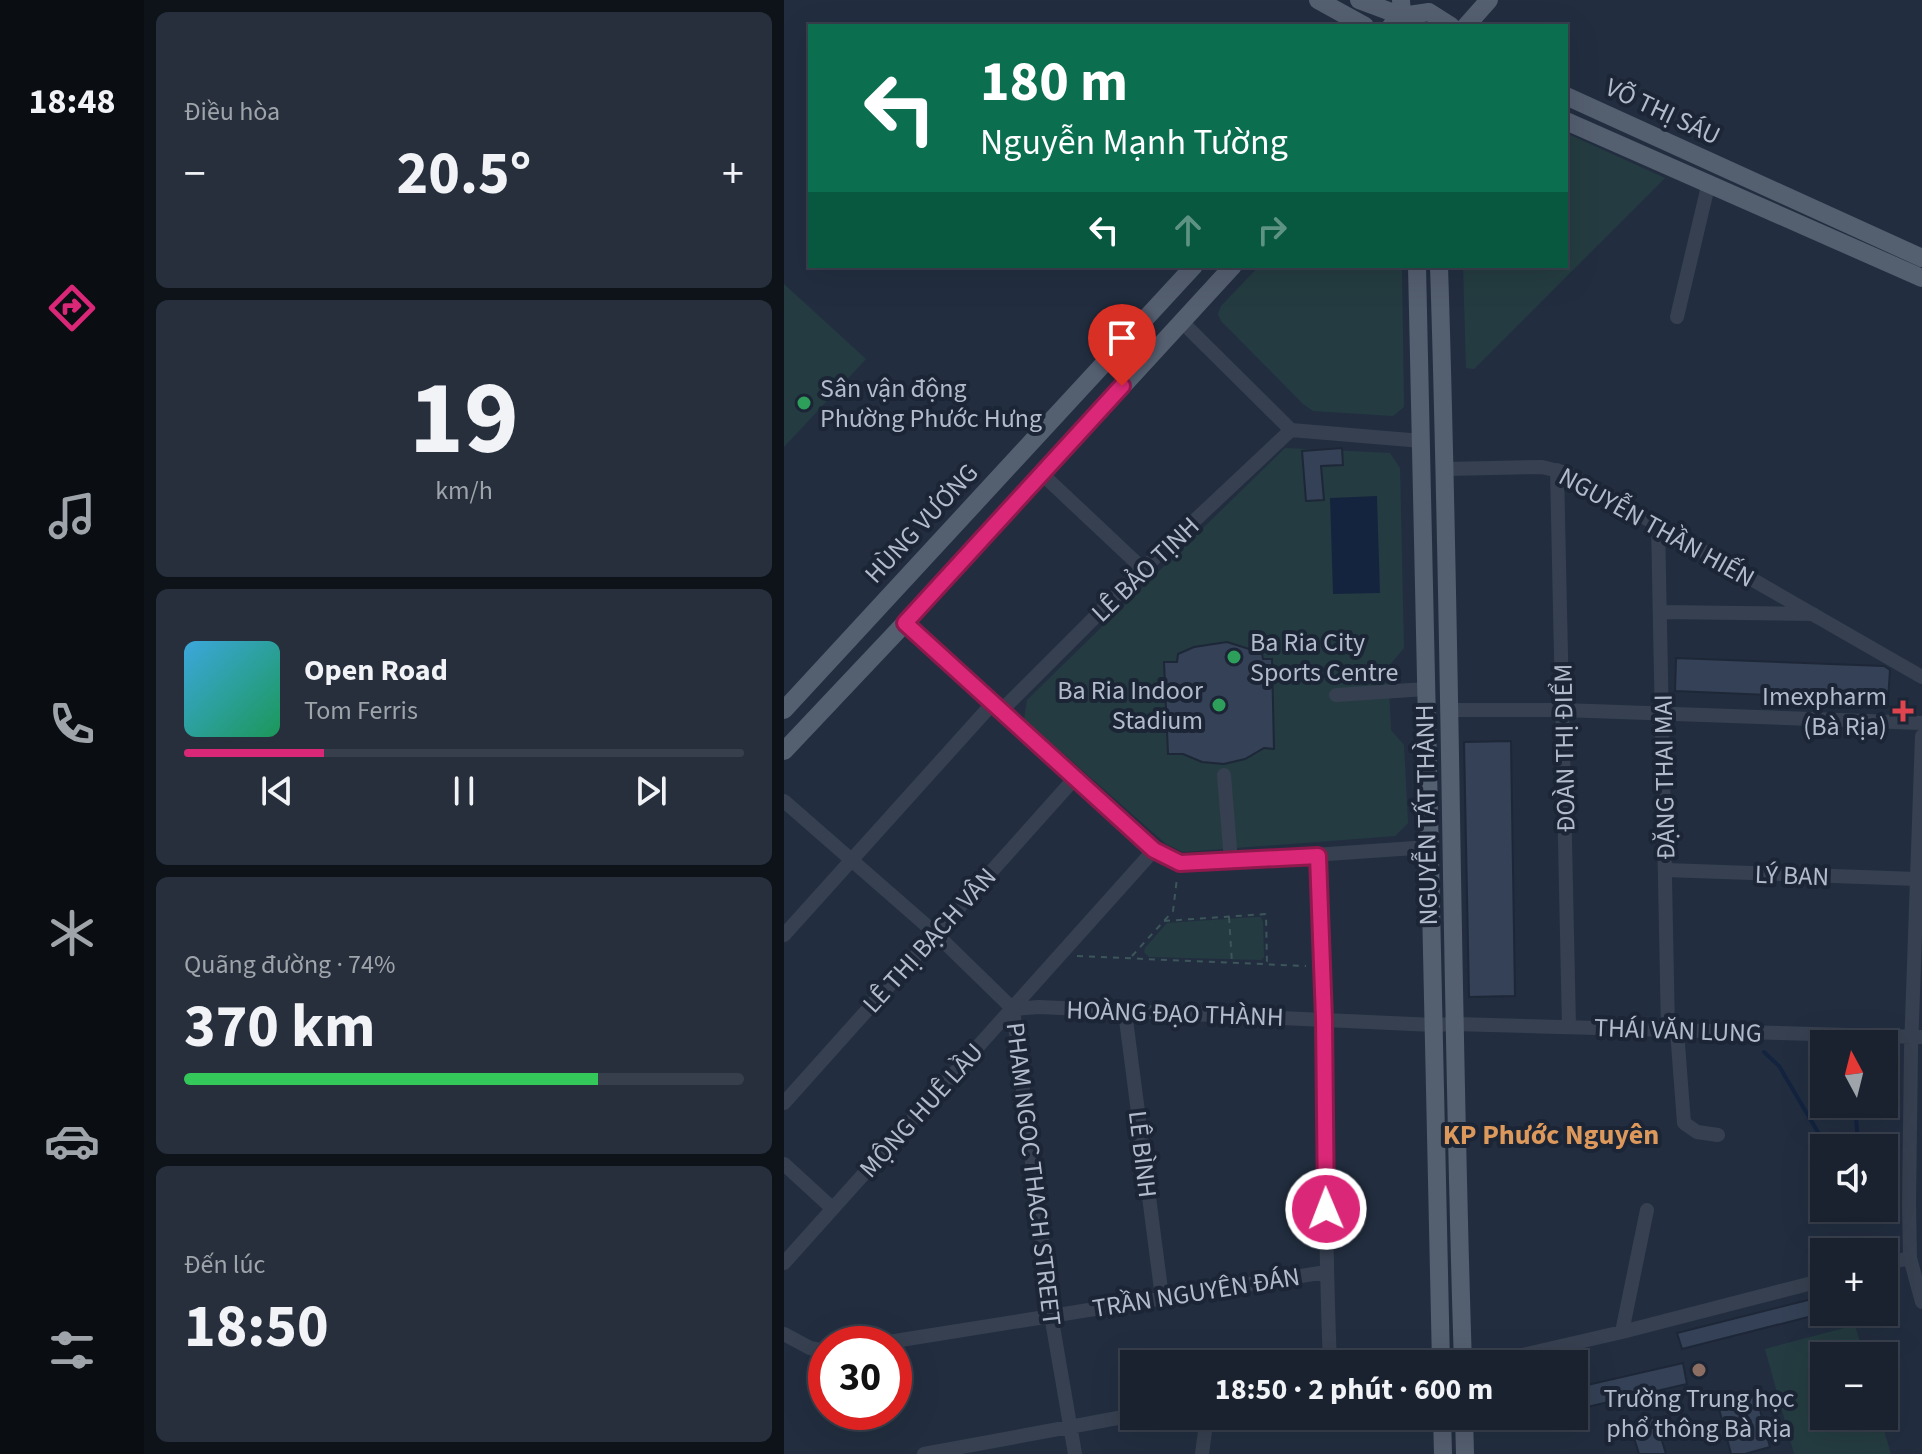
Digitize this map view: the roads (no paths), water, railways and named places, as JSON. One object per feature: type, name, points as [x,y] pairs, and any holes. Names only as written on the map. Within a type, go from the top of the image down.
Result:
[{"type":"main road","points":[[1318,0],[1361,24]]},
{"type":"main road","points":[[1359,0],[1402,14],[1429,12],[1448,24]]},
{"type":"main road","points":[[1402,14],[1434,0]]},
{"type":"main road","points":[[1444,0],[1450,24]]},
{"type":"main road","points":[[1468,24],[1489,0]]},
{"type":"main road","points":[[1568,97],[1922,258]]},
{"type":"main road","name":"VÕ THỊ SÁU","points":[[1568,122],[1922,278]]},
{"type":"main road","name":"HÙNG VƯƠNG","points":[[784,710],[1192,268]]},
{"type":"main road","name":"HÙNG VƯƠNG","points":[[784,751],[1231,268]]},
{"type":"main road","name":"NGUYỄN TẤT THÀNH","points":[[1417,268],[1441,1350]]},
{"type":"main road","name":"NGUYỄN TẤT THÀNH","points":[[1439,268],[1451,710],[1455,1125],[1463,1350]]},
{"type":"main road","points":[[1442,1430],[1443,1454]]},
{"type":"main road","points":[[1464,1430],[1465,1454]]},
{"type":"street","points":[[1677,317],[1709,182]]},
{"type":"street","points":[[1182,322],[1291,430],[1422,441]]},
{"type":"street","name":"LÊ BẢO TỊNH","points":[[784,935],[997,707],[1291,430]]},
{"type":"street","name":"NGUYỄN THẦN HIẾN","points":[[1445,469],[1542,467],[1582,480],[1922,677]]},
{"type":"street","name":"ĐOÀN THỊ ĐIỂM","points":[[1557,470],[1569,1027]]},
{"type":"street","points":[[1041,473],[1143,569]]},
{"type":"street","name":"ĐẶNG THAI MAI","points":[[1658,524],[1672,1030],[1684,1123],[1697,1132],[1718,1135]]},
{"type":"street","name":"NGUYỄN THẦN HIẾN","points":[[1661,612],[1814,614]]},
{"type":"street","points":[[905,623],[1154,850],[1180,863],[1429,847]]},
{"type":"street","points":[[1336,695],[1426,689]]},
{"type":"street","points":[[1451,710],[1563,710],[1922,723]]},
{"type":"street","points":[[1922,736],[1917,879],[1916,1205],[1910,1258],[1922,1302]]},
{"type":"street","points":[[1224,775],[1231,861]]},
{"type":"street","name":"LÊ THỊ BẠCH VÂN","points":[[784,1103],[1075,778]]},
{"type":"street","name":"PHAM NGOC THACH STREET","points":[[784,801],[935,933],[1013,1009],[1051,1315],[1075,1454]]},
{"type":"street","name":"MỘNG HUÊ LẦU","points":[[784,1263],[1154,850]]},
{"type":"street","points":[[1318,856],[1323,967],[1329,1350]]},
{"type":"street","name":"LÝ BAN","points":[[1666,870],[1917,879]]},
{"type":"street","name":"HOÀNG ĐẠO THÀNH","points":[[1013,1009],[1039,1007],[1434,1025]]},
{"type":"street","name":"LÊ BÌNH","points":[[1125,1012],[1162,1297]]},
{"type":"street","name":"THÁI VĂN LUNG","points":[[1434,1025],[1917,1037]]},
{"type":"street","points":[[784,1164],[832,1208]]},
{"type":"street","points":[[1622,1332],[1647,1210]]},
{"type":"street","points":[[1898,1261],[1910,1258]]},
{"type":"street","name":"TRẦN NGUYÊN ĐÁN","points":[[912,1338],[1326,1272]]},
{"type":"street","points":[[1544,1350],[1810,1284]]},
{"type":"street","points":[[784,1334],[808,1347]]},
{"type":"street","points":[[924,1454],[1120,1417]]},
{"type":"street","points":[[1202,1454],[1205,1430]]},
{"type":"water","points":[[1377,496],[1380,593],[1333,594],[1330,498]]},
{"type":"waterway","points":[[1764,1052],[1779,1066],[1822,1139],[1842,1146],[1858,1143],[1856,1118]]},
{"type":"place","name":"Sân vận động Phường Phước Hưng","points":[[804,403]]},
{"type":"place","name":"Ba Ria City Sports Centre","points":[[1234,657]]},
{"type":"place","name":"Ba Ria Indoor Stadium","points":[[1219,705]]},
{"type":"place","name":"Imexpharm (Bà Rịa)","points":[[1903,711]]},
{"type":"place","name":"Trường Trung học phổ thông Bà Rịa","points":[[1699,1370]]},
{"type":"district","name":"KP Phước Nguyên","points":[[1551,1134]]}]
